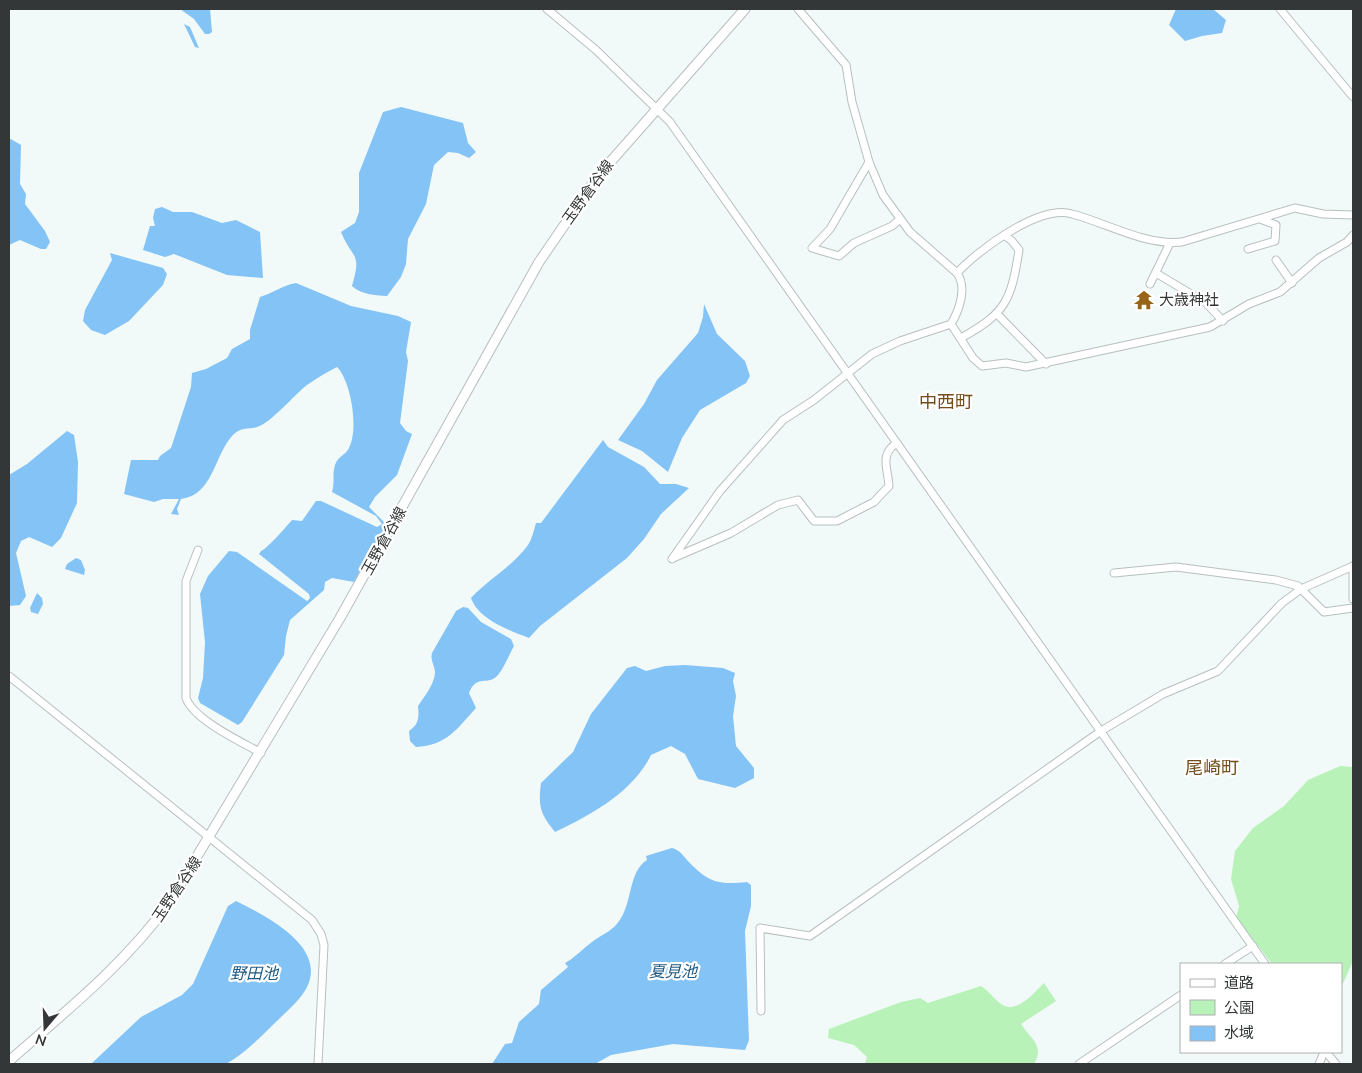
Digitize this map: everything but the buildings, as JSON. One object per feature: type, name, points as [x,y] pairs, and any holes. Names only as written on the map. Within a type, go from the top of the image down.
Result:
[{"type":"main road","name":"玉野倉谷線","points":[[9,1061],[111,970],[140,940],[169,903],[211,837],[370,566],[539,262],[598,176],[741,10]]},
{"type":"street","points":[[547,9],[596,50],[670,122],[1264,963]]},
{"type":"street","points":[[798,9],[846,66],[852,102],[869,162],[883,195],[899,220],[957,273],[962,280],[962,294],[951,324]]},
{"type":"street","points":[[1280,9],[1353,98]]},
{"type":"street","points":[[869,162],[830,229],[812,248],[839,256],[854,243],[892,226],[899,220]]},
{"type":"street","points":[[957,273],[1004,235],[1032,221],[1062,212],[1170,243],[1182,242],[1295,208],[1323,214],[1353,216]]},
{"type":"street","points":[[1248,249],[1275,241],[1276,225],[1260,219]]},
{"type":"street","points":[[961,338],[979,328],[997,314],[1012,291],[1019,250],[1004,235]]},
{"type":"street","points":[[951,324],[973,358],[982,366],[1006,363],[1026,368],[1046,364],[1210,327],[1249,304],[1280,292],[1320,258],[1347,242],[1353,235]]},
{"type":"street","points":[[1150,284],[1170,243]]},
{"type":"street","points":[[1276,260],[1292,283]]},
{"type":"street","points":[[1156,273],[1206,303],[1223,321]]},
{"type":"street","points":[[997,314],[1046,364]]},
{"type":"street","points":[[897,443],[889,448],[885,457],[889,486],[881,496],[838,521],[814,521],[798,500],[778,505],[731,533],[672,559],[720,491],[774,429],[872,354],[900,341],[951,324]]},
{"type":"street","points":[[198,550],[186,581],[186,698],[189,706],[200,716],[261,753]]},
{"type":"street","points":[[761,1011],[760,928],[810,936],[1101,731],[1162,694],[1218,671],[1282,604],[1301,589],[1353,566],[1353,599]]},
{"type":"street","points":[[1114,573],[1176,567],[1276,580],[1301,589],[1324,612],[1353,608]]},
{"type":"street","points":[[9,676],[117,761],[312,920],[321,934],[324,945],[318,1064]]},
{"type":"street","points":[[1227,963],[1253,946]]},
{"type":"street","points":[[1079,1064],[1180,995]]},
{"type":"street","points":[[1326,1053],[1336,1064]]},
{"type":"green space","points":[[1340,766],[1353,767],[1353,961],[1342,986],[1342,963],[1271,963],[1236,918],[1239,906],[1231,879],[1235,851],[1253,828],[1284,806],[1308,780]]},
{"type":"green space","points":[[1044,983],[1056,1001],[1021,1024],[1037,1047],[1037,1058],[1034,1064],[865,1064],[867,1057],[854,1045],[828,1038],[829,1029],[901,1002],[920,998],[928,1003],[981,986],[1001,1004],[1013,1007],[1025,1001]]},
{"type":"water","points":[[180,9],[210,9],[212,32],[205,34],[194,19]]},
{"type":"water","points":[[1176,9],[1213,9],[1226,20],[1222,33],[1185,41],[1169,25]]},
{"type":"water","points":[[184,24],[190,27],[199,48],[195,47]]},
{"type":"water","points":[[401,107],[463,123],[468,143],[476,152],[469,158],[458,153],[448,152],[434,165],[426,204],[408,239],[406,264],[401,277],[387,296],[373,295],[364,293],[352,286],[356,261],[341,232],[355,223],[359,212],[359,173],[383,112]]},
{"type":"water","points":[[9,138],[21,145],[20,184],[26,194],[25,204],[45,231],[50,242],[46,249],[41,249],[20,240],[9,245]]},
{"type":"water","points":[[162,207],[173,212],[192,212],[222,223],[236,220],[260,232],[263,278],[227,275],[174,254],[165,257],[143,250],[150,226],[155,226],[153,218],[155,209]]},
{"type":"water","points":[[110,253],[163,268],[167,274],[163,285],[129,321],[105,335],[91,330],[83,321],[85,310],[112,260]]},
{"type":"water","points":[[296,283],[351,306],[398,316],[411,322],[406,352],[408,361],[400,423],[406,431],[412,434],[397,475],[375,497],[369,507],[384,522],[383,531],[354,582],[332,578],[325,582],[324,590],[290,620],[284,655],[242,722],[238,725],[200,703],[198,698],[203,678],[205,642],[200,594],[208,576],[229,551],[237,552],[307,601],[310,598],[309,594],[259,554],[261,551],[292,520],[302,521],[316,501],[321,501],[377,527],[382,524],[376,516],[332,492],[335,465],[349,448],[353,429],[350,394],[342,374],[337,367],[307,385],[276,415],[263,424],[235,433],[226,444],[206,483],[192,496],[181,499],[177,509],[179,515],[171,514],[179,499],[163,499],[154,502],[124,494],[131,460],[158,460],[160,456],[171,448],[191,387],[192,373],[206,369],[227,358],[232,349],[250,339],[250,330],[260,297]]},
{"type":"water","points":[[704,304],[717,334],[745,361],[750,376],[746,383],[700,410],[682,438],[668,472],[642,451],[618,440],[644,404],[657,380],[698,333],[703,317]]},
{"type":"water","points":[[67,431],[74,435],[78,462],[77,503],[61,538],[52,547],[29,537],[21,541],[16,553],[26,596],[20,605],[9,606],[9,475],[27,464]]},
{"type":"water","points":[[603,440],[608,447],[644,467],[660,484],[676,484],[689,488],[661,514],[644,539],[627,558],[540,626],[529,638],[487,618],[480,612],[471,598],[522,553],[531,540],[536,523],[541,523]]},
{"type":"water","points":[[76,558],[81,560],[85,570],[84,575],[65,569],[67,564]]},
{"type":"water","points":[[37,593],[42,598],[43,604],[38,614],[31,612],[30,608]]},
{"type":"water","points":[[463,607],[468,608],[481,622],[511,639],[514,646],[498,675],[490,680],[475,683],[472,687],[469,693],[476,708],[456,729],[443,740],[427,746],[416,747],[410,741],[409,731],[417,723],[418,706],[433,682],[435,670],[432,653],[456,611]]},
{"type":"water","points":[[685,665],[723,668],[735,673],[733,681],[736,696],[733,716],[736,746],[754,768],[754,778],[735,788],[698,779],[685,754],[671,746],[651,755],[633,780],[610,801],[583,818],[555,832],[541,809],[541,783],[573,752],[591,714],[627,668],[635,666],[646,671],[665,666]]},
{"type":"water","name":"夏見池","points":[[672,848],[680,852],[701,873],[713,880],[728,883],[747,882],[751,885],[751,906],[745,931],[749,1040],[745,1050],[673,1044],[611,1055],[595,1064],[492,1064],[505,1044],[512,1043],[519,1022],[539,1004],[541,990],[568,967],[565,963],[618,923],[625,911],[637,871],[647,860],[646,856]]},
{"type":"water","name":"野田池","points":[[236,901],[277,924],[302,947],[309,960],[311,974],[306,989],[297,1001],[253,1044],[226,1064],[91,1064],[141,1017],[182,995],[193,984],[228,906]]},
{"type":"place","name":"大歳神社","points":[[1144,300]]},
{"type":"district","name":"中西町","points":[[946,402]]},
{"type":"district","name":"尾崎町","points":[[1212,768]]}]
